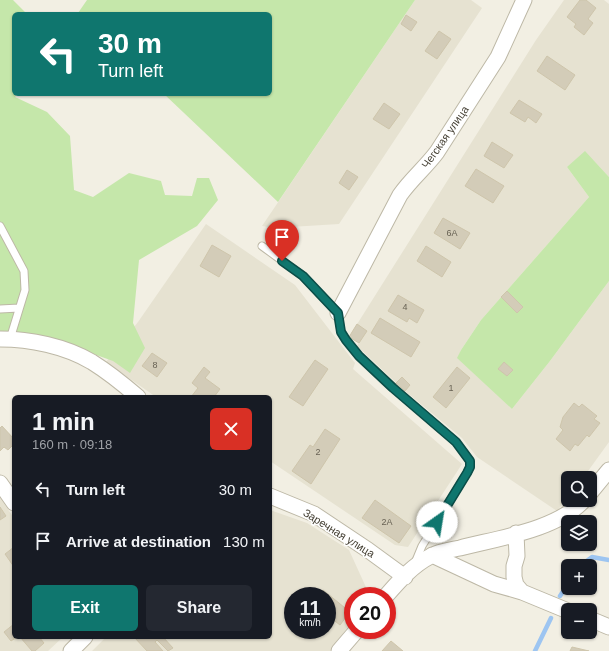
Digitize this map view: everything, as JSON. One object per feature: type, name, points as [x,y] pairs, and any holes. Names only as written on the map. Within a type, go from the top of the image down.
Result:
[{"type":"street","name":"Чегская улица","points":[[338,313],[400,195],[437,152],[498,57],[524,0]]},
{"type":"street","points":[[5,340],[37,343],[63,349],[90,361],[115,378],[136,395]]},
{"type":"street","points":[[597,485],[609,470]]},
{"type":"street","points":[[0,483],[12,500]]},
{"type":"street","name":"Заречная улица","points":[[272,497],[314,514],[368,550],[409,572]]},
{"type":"street","points":[[395,587],[409,572],[432,555],[549,523],[564,517],[577,507]]},
{"type":"street","points":[[516,533],[517,556],[514,566],[514,577],[516,585],[522,592]]},
{"type":"street","points":[[432,555],[494,584],[522,592],[561,607]]},
{"type":"street","points":[[597,622],[609,627]]},
{"type":"street","points":[[71,651],[83,639]]},
{"type":"street","points":[[339,651],[349,639]]},
{"type":"lane","points":[[0,226],[24,271],[25,290],[20,308],[5,340]]},
{"type":"lane","points":[[262,246],[303,276],[338,313],[341,332],[359,356],[456,442],[470,461],[470,467],[467,473],[422,546],[409,572]]},
{"type":"lane","points":[[0,309],[20,308]]},
{"type":"shaded area","points":[[415,0],[471,0],[482,8],[339,224],[274,228],[262,226]]},
{"type":"shaded area","points":[[564,0],[604,0],[609,4],[609,177],[593,160],[567,167],[589,197],[481,320],[461,350],[458,358],[512,409],[550,361],[609,281],[609,442],[588,471],[561,471],[561,506],[557,511],[477,457],[462,438],[405,391],[357,346],[359,343],[349,337],[536,40]]},
{"type":"shaded area","points":[[206,224],[295,285],[355,363],[353,369],[462,464],[408,547],[395,545],[272,462],[272,395],[153,395],[106,362],[138,322]]},
{"type":"shaded area","points":[[0,498],[12,515],[12,639],[61,639],[48,651],[0,651]]},
{"type":"shaded area","points":[[272,511],[307,523],[349,550],[366,587],[344,587],[344,632],[330,651],[92,651],[104,639],[272,639]]},
{"type":"green space","points":[[0,0],[13,0],[25,12],[12,12],[12,96],[16,96],[15,97],[47,112],[70,136],[74,190],[93,197],[129,173],[161,181],[165,195],[192,196],[197,178],[209,178],[218,200],[197,226],[139,260],[133,323],[145,348],[130,373],[113,361],[60,342],[0,331]]},
{"type":"green space","points":[[87,0],[415,0],[278,202],[166,96],[272,96],[272,12],[79,12]]},
{"type":"green space","points":[[585,151],[609,177],[609,281],[550,361],[512,409],[457,358],[481,320],[589,197],[567,167]]},
{"type":"building","points":[[580,0],[586,0],[596,8],[588,19],[593,23],[584,35],[574,27],[576,24],[567,17]]},
{"type":"building","points":[[406,15],[417,22],[411,31],[401,24]]},
{"type":"building","points":[[439,31],[451,39],[437,59],[425,51]]},
{"type":"building","points":[[547,56],[575,75],[565,90],[537,71]]},
{"type":"building","points":[[519,100],[542,114],[536,123],[528,117],[525,122],[510,113]]},
{"type":"building","points":[[384,103],[400,114],[389,129],[373,119]]},
{"type":"building","points":[[492,142],[513,155],[504,168],[484,156]]},
{"type":"building","points":[[476,169],[504,186],[493,203],[465,186]]},
{"type":"building","points":[[347,170],[358,177],[349,190],[339,183]]},
{"type":"building","points":[[443,218],[470,233],[460,249],[434,233]]},
{"type":"building","points":[[212,245],[231,256],[219,277],[200,266]]},
{"type":"building","points":[[426,246],[451,262],[442,277],[417,261]]},
{"type":"building","points":[[507,291],[523,307],[517,313],[501,297]]},
{"type":"building","points":[[398,295],[424,310],[417,323],[409,318],[407,322],[388,311]]},
{"type":"building","points":[[380,318],[420,342],[411,357],[371,333]]},
{"type":"building","points":[[357,324],[367,331],[359,343],[349,337]]},
{"type":"building","points":[[152,353],[167,363],[157,377],[142,366]]},
{"type":"building","points":[[315,360],[328,369],[303,406],[289,397]]},
{"type":"building","points":[[504,362],[513,370],[507,376],[498,369]]},
{"type":"building","points":[[204,367],[210,372],[205,378],[220,389],[216,395],[193,395],[198,388],[192,383]]},
{"type":"building","points":[[457,367],[470,378],[446,408],[433,397]]},
{"type":"building","points":[[402,377],[410,385],[405,391],[396,383]]},
{"type":"building","points":[[574,403],[579,407],[582,404],[597,416],[594,419],[600,423],[589,437],[587,435],[578,446],[575,444],[570,451],[556,439],[563,430],[560,427],[563,417]]},
{"type":"building","points":[[2,426],[12,437],[12,446],[8,450],[4,447],[0,451],[0,428]]},
{"type":"building","points":[[325,429],[340,439],[311,484],[292,471],[310,445],[313,447]]},
{"type":"building","points":[[375,500],[411,526],[399,543],[362,518]]},
{"type":"building","points":[[0,507],[6,516],[0,520]]},
{"type":"building","points":[[12,549],[12,564],[5,554]]},
{"type":"building","points":[[336,601],[344,607],[344,620],[340,625],[336,622]]},
{"type":"building","points":[[12,626],[12,639],[14,639],[11,641],[4,632]]},
{"type":"building","points":[[22,639],[41,639],[44,643],[35,651],[32,651]]},
{"type":"building","points":[[136,639],[165,639],[173,648],[168,651],[157,640],[155,642],[163,651],[147,651]]},
{"type":"building","points":[[391,641],[403,651],[382,651]]},
{"type":"building","points":[[572,647],[589,651],[570,651]]},
{"type":"waterway","points":[[589,559],[592,557],[609,560]]},
{"type":"waterway","points":[[535,651],[551,618]]},
{"type":"route","points":[[282,261],[303,276],[338,313],[341,332],[359,356],[375,372],[464,450],[470,461],[470,467],[437,522]]}]
